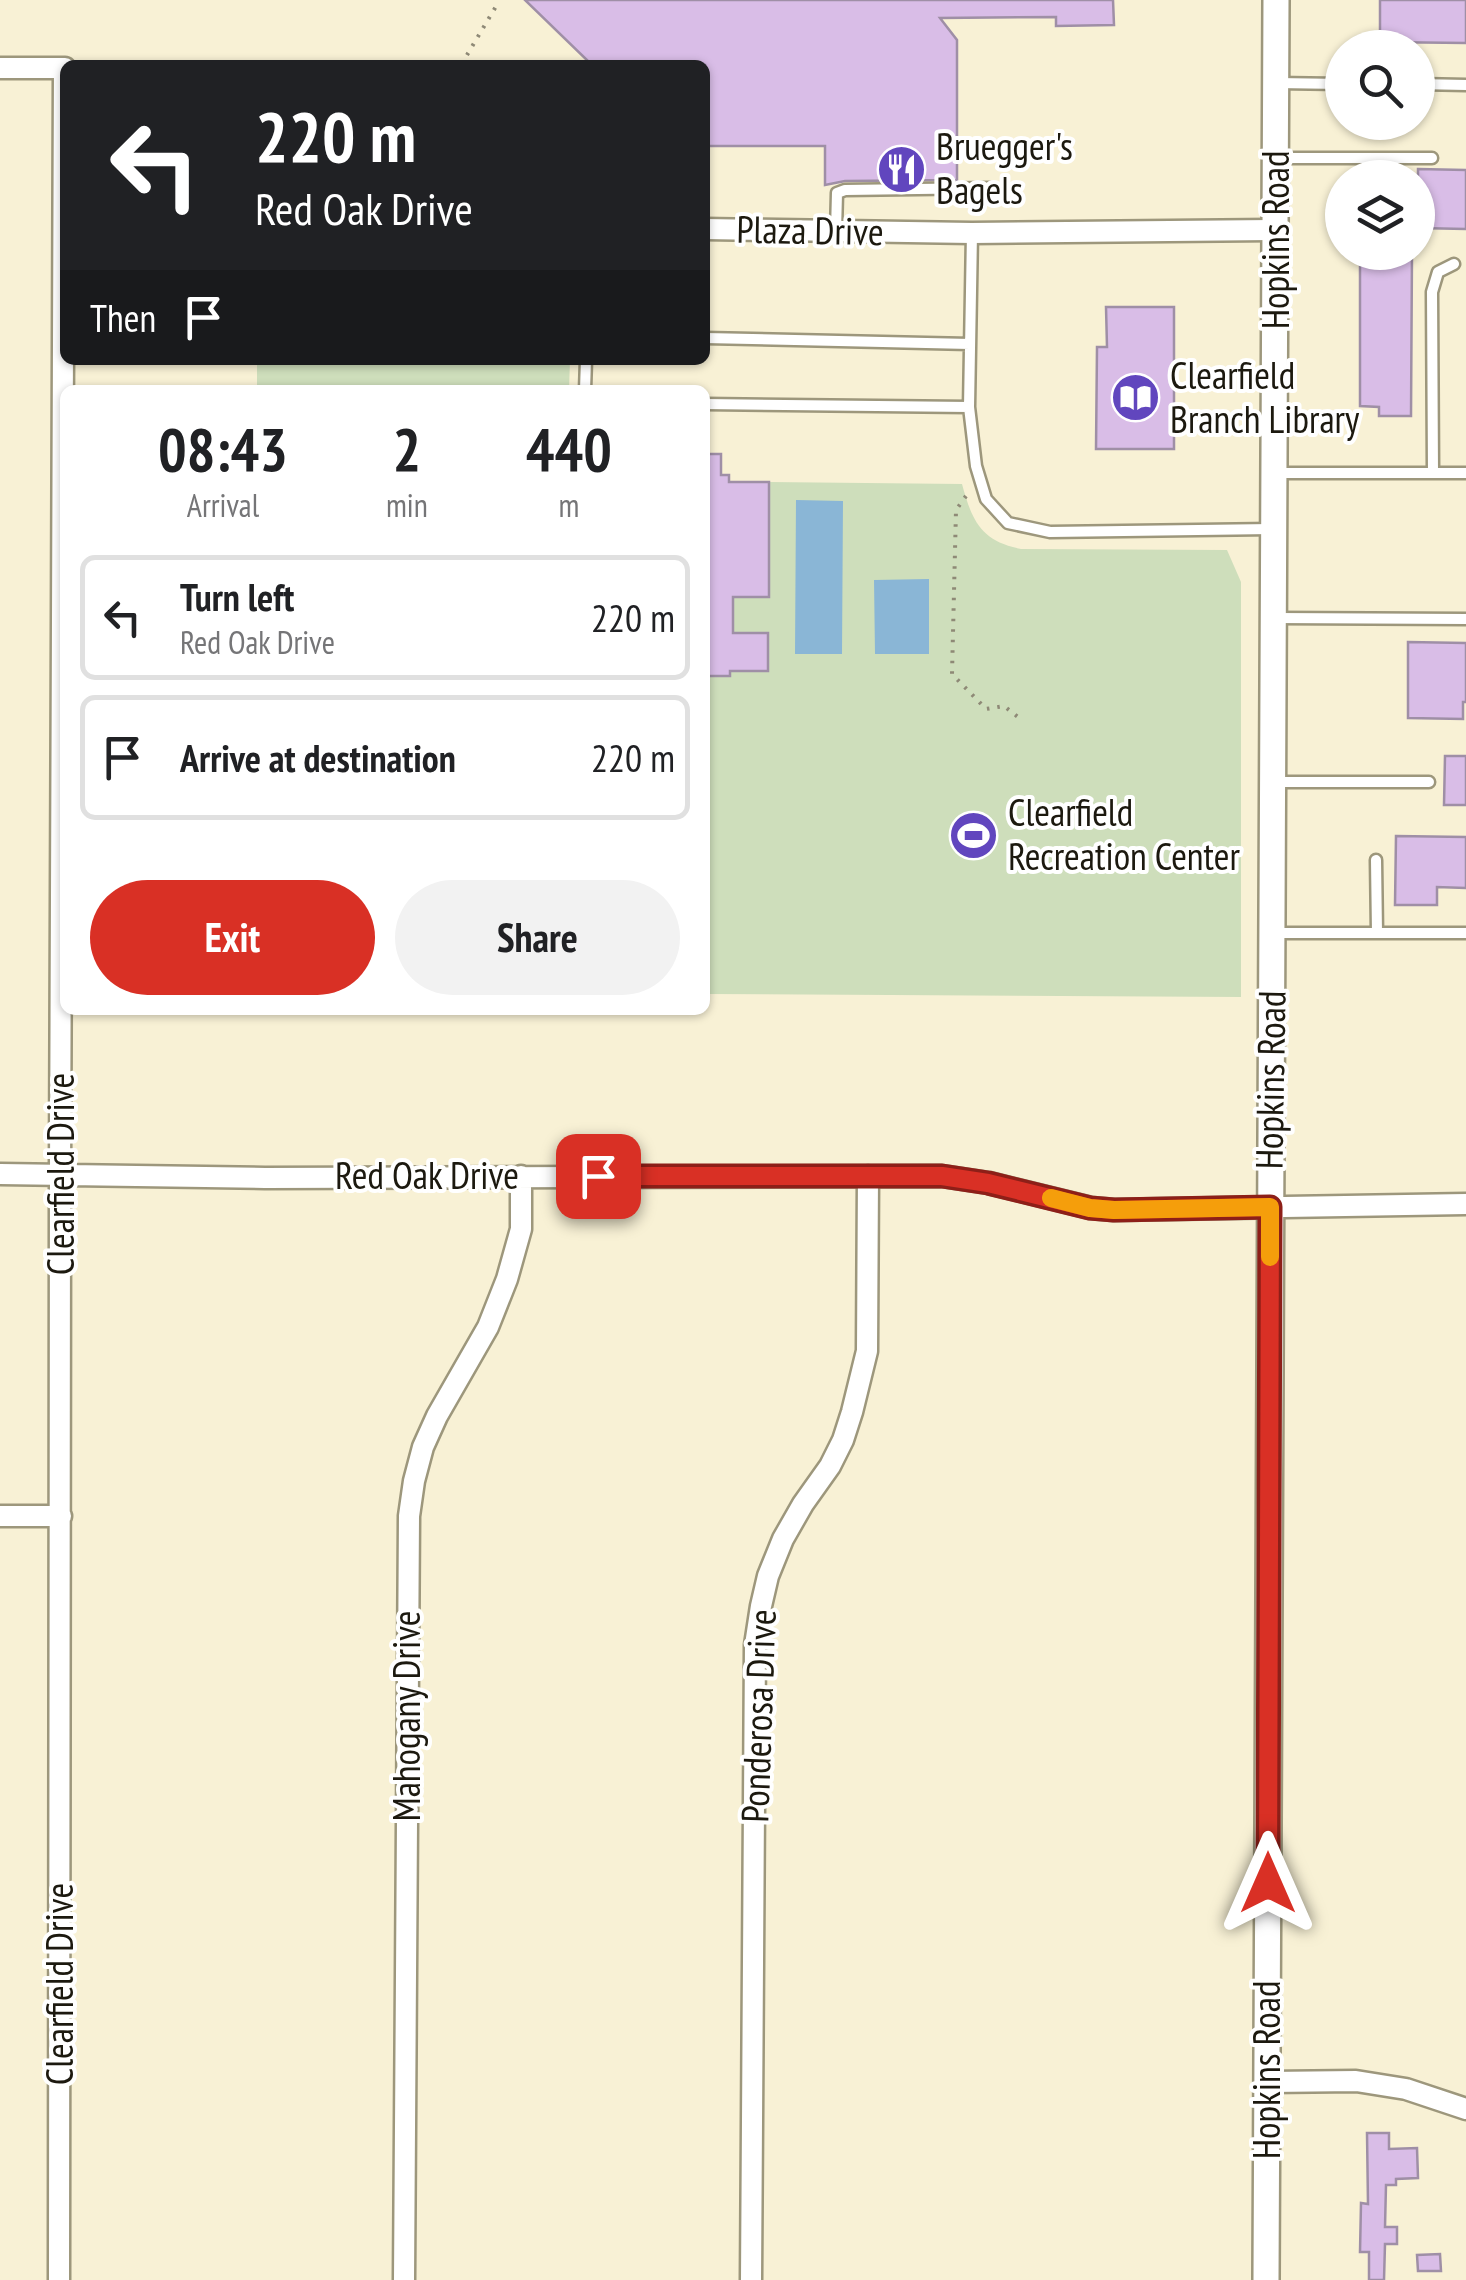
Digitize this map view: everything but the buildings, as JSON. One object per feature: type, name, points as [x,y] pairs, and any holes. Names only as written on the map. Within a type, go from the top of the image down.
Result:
[{"type":"street","name":"Hopkins Road","points":[[1266,2280],[1276,0]]},
{"type":"street","points":[[0,68],[60,68]]},
{"type":"street","name":"Plaza Drive","points":[[710,230],[1276,230]]},
{"type":"street","name":"Clearfield Drive","points":[[60,2280],[61,1015]]},
{"type":"street","name":"Red Oak Drive","points":[[0,1174],[266,1178],[942,1176],[1114,1210],[1466,1204]]},
{"type":"street","name":"Mahogany Drive","points":[[404,2280],[409,1516],[423,1448],[488,1327],[507,1279],[521,1229],[521,1176]]},
{"type":"street","name":"Ponderosa Drive","points":[[751,2280],[755,1646],[768,1576],[783,1539],[843,1440],[867,1352],[868,1176]]},
{"type":"street","points":[[0,1516],[62,1516]]},
{"type":"street","points":[[1268,2082],[1356,2081],[1406,2089],[1466,2110]]},
{"type":"lane","points":[[1276,83],[1325,84]]},
{"type":"lane","points":[[1435,84],[1466,85]]},
{"type":"lane","points":[[1276,158],[1432,158]]},
{"type":"lane","points":[[836,232],[837,193],[845,190],[990,188]]},
{"type":"lane","points":[[972,233],[969,407],[976,466],[986,498],[1008,523],[1050,532],[1275,529]]},
{"type":"lane","points":[[1434,472],[1432,292],[1438,272],[1454,264]]},
{"type":"lane","points":[[710,338],[970,344]]},
{"type":"lane","points":[[710,404],[969,407]]},
{"type":"lane","points":[[1275,472],[1466,472]]},
{"type":"lane","points":[[1274,618],[1466,620]]},
{"type":"lane","points":[[1274,782],[1429,782]]},
{"type":"lane","points":[[1376,860],[1377,933]]},
{"type":"lane","points":[[1273,933],[1466,932]]},
{"type":"path","points":[[467,55],[498,3]]},
{"type":"path","points":[[966,496],[956,510],[952,674],[986,708],[1004,706],[1018,718]]},
{"type":"green space","points":[[257,365],[570,365],[569,385],[257,385]]},
{"type":"green space","name":"Clearfield Recreation Center","points":[[769,482],[962,484],[970,509],[987,535],[1021,549],[1227,550],[1241,582],[1241,997],[710,994],[710,676],[729,676],[730,671],[768,671],[768,634],[733,633],[733,597],[769,596]]},
{"type":"water","points":[[796,500],[843,501],[842,654],[795,654]]},
{"type":"water","points":[[929,579],[929,654],[875,654],[874,580]]},
{"type":"slow traffic","points":[[1051,1198],[1114,1210],[1270,1207],[1270,1257]]},
{"type":"place","name":"Bruegger's Bagels","points":[[901,169]]},
{"type":"place","name":"Clearfield Branch Library","points":[[1135,398]]},
{"type":"place","name":"Clearfield Recreation Center","points":[[973,835]]},
{"type":"route","points":[[598,1176],[942,1176],[1090,1208],[1270,1207],[1268,1883]]}]
